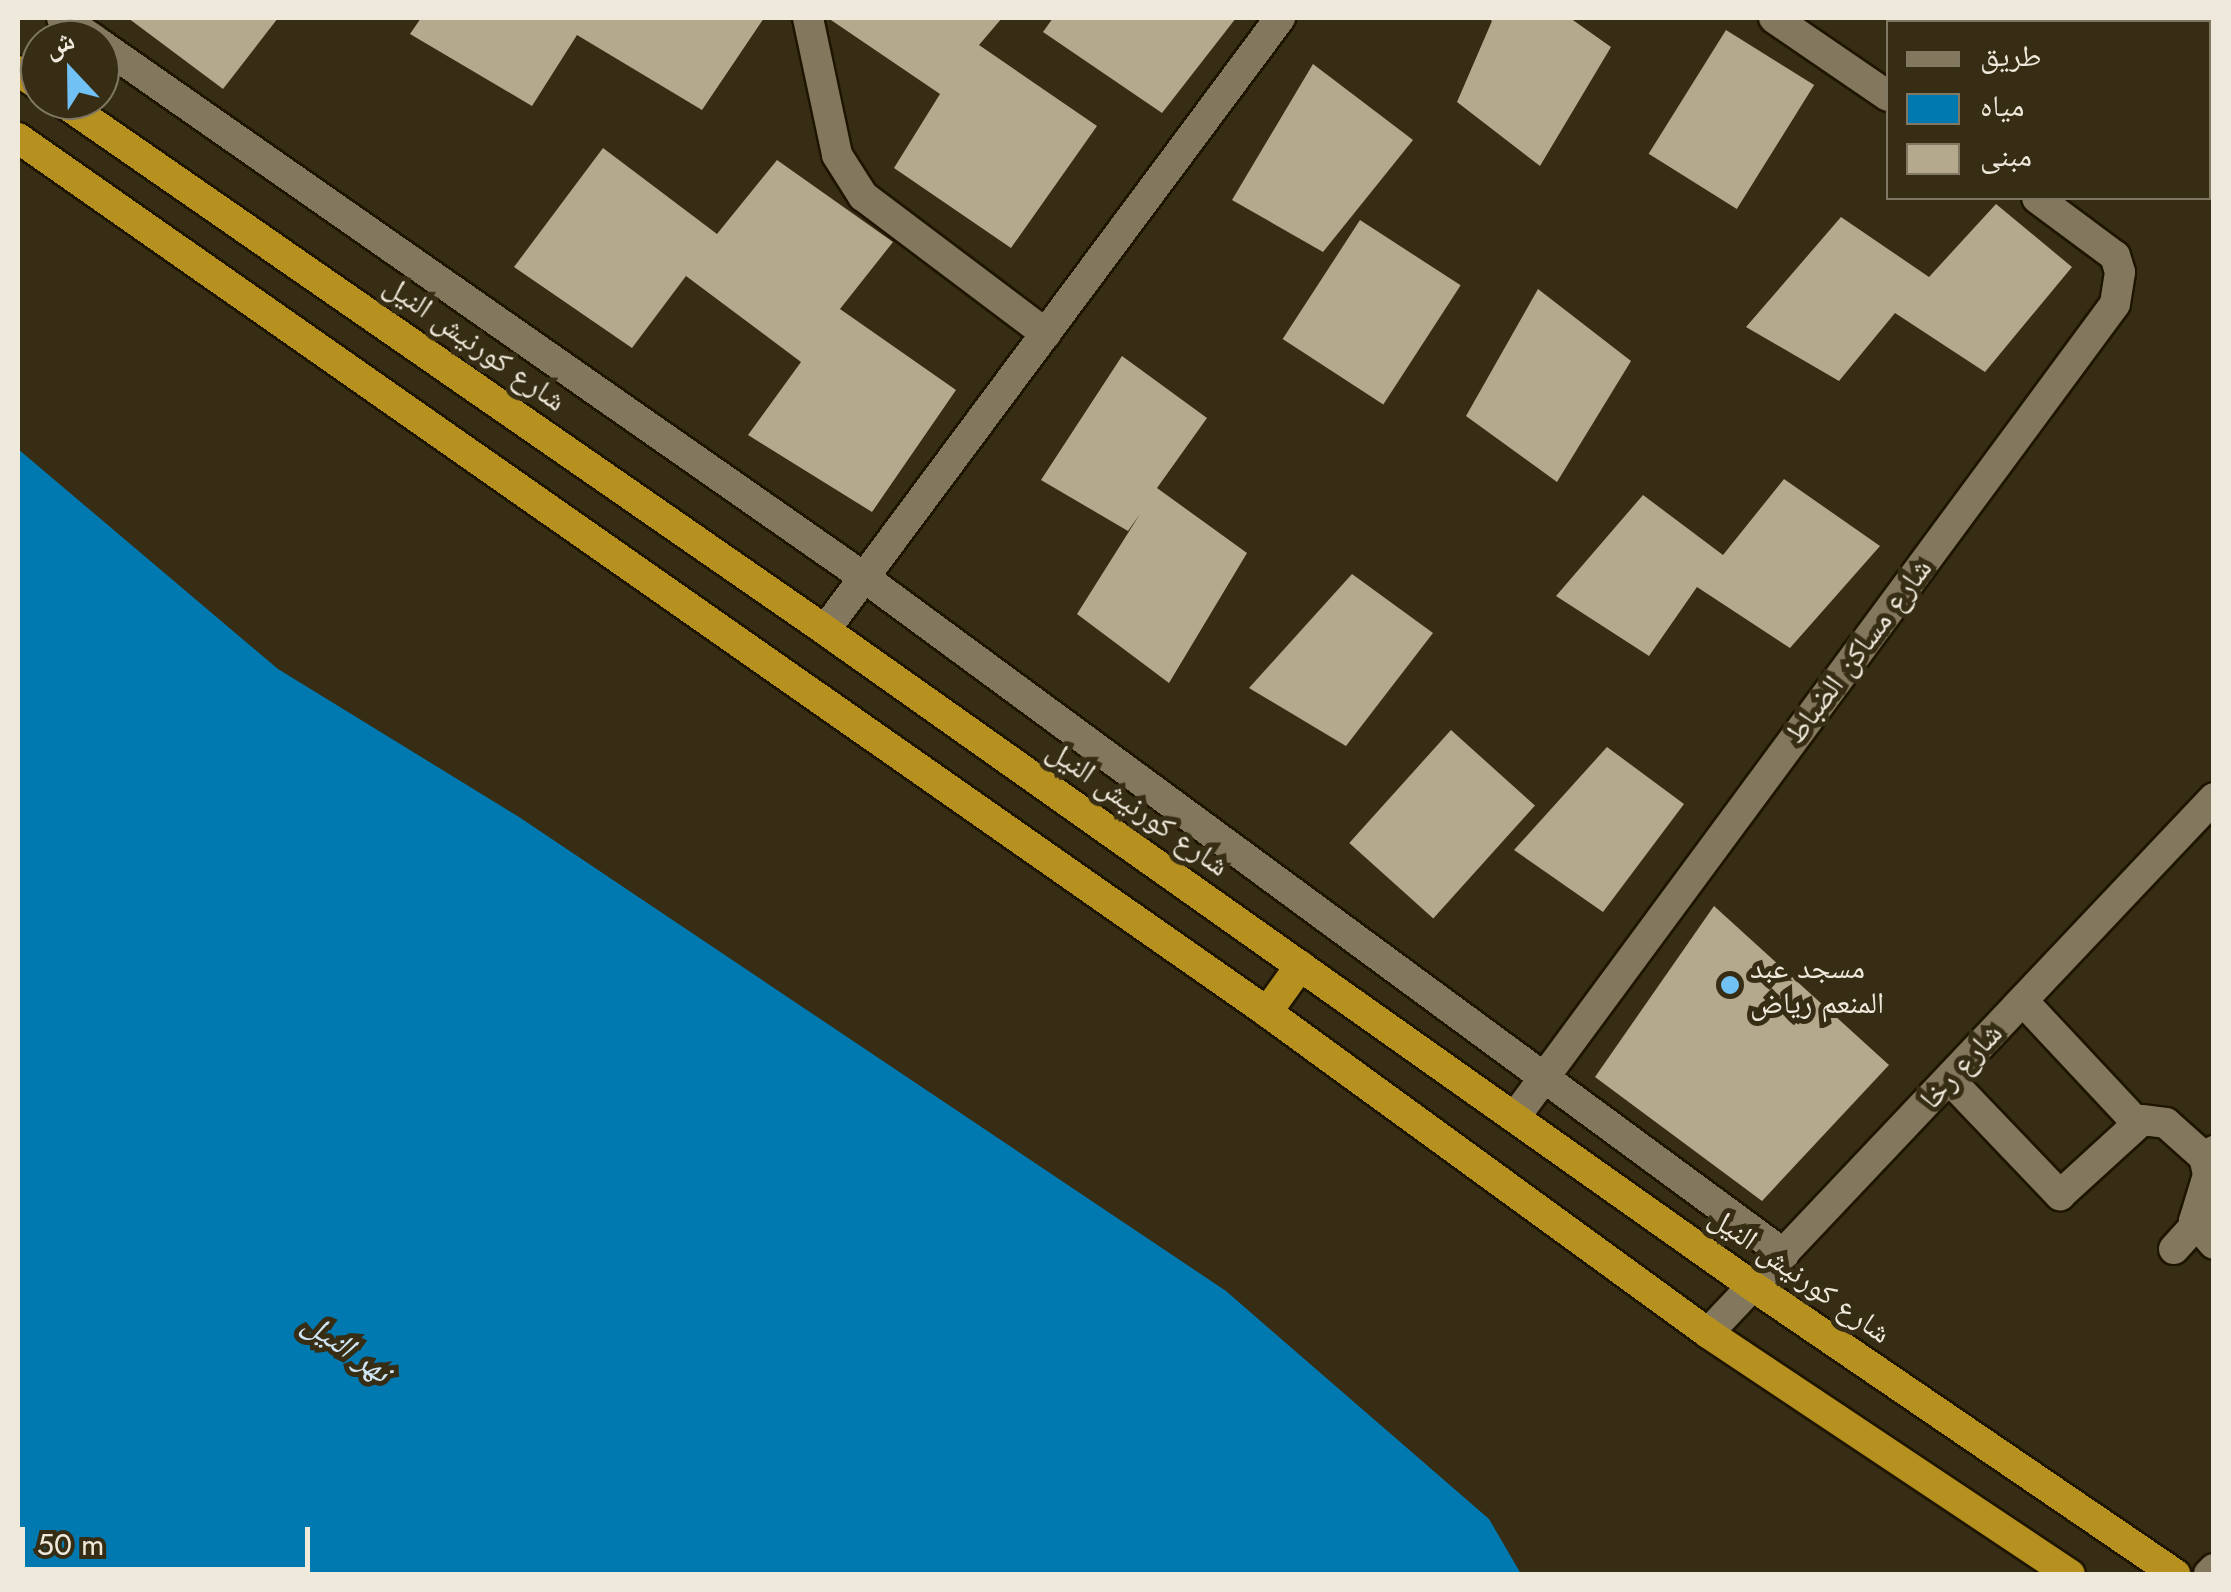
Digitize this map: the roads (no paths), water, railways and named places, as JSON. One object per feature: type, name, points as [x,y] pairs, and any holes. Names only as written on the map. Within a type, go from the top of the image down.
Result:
[{"type":"highway","name":"شارع كورنيش النيل","points":[[89,120],[825,630],[1754,1287],[2175,1574]]},
{"type":"highway","points":[[18,138],[1267,1012],[1708,1333],[2070,1574]]},
{"type":"highway","points":[[1267,1012],[1300,966]]},
{"type":"street","points":[[808,18],[838,155],[862,196],[1046,334]]},
{"type":"street","points":[[825,630],[1280,18]]},
{"type":"street","points":[[1774,18],[1886,95]]},
{"type":"street","points":[[120,58],[866,578],[1544,1073],[1784,1254]]},
{"type":"street","name":"شارع مساكن الضباط","points":[[1515,1117],[2115,304],[2120,272],[2115,256],[2040,200]]},
{"type":"street","name":"شارع رخا","points":[[1708,1333],[2214,798]]},
{"type":"street","points":[[2023,1001],[2136,1123],[2166,1124],[2208,1154],[2204,1235],[2174,1249]]},
{"type":"street","points":[[1949,1079],[2060,1194],[2072,1190],[2136,1123]]},
{"type":"water","name":"نهر النيل","points":[[18,449],[278,669],[519,817],[1226,1291],[1489,1519],[1521,1574],[18,1574]]},
{"type":"place","name":"مسجد عبد المنعم رياض","points":[[1730,985]]}]
